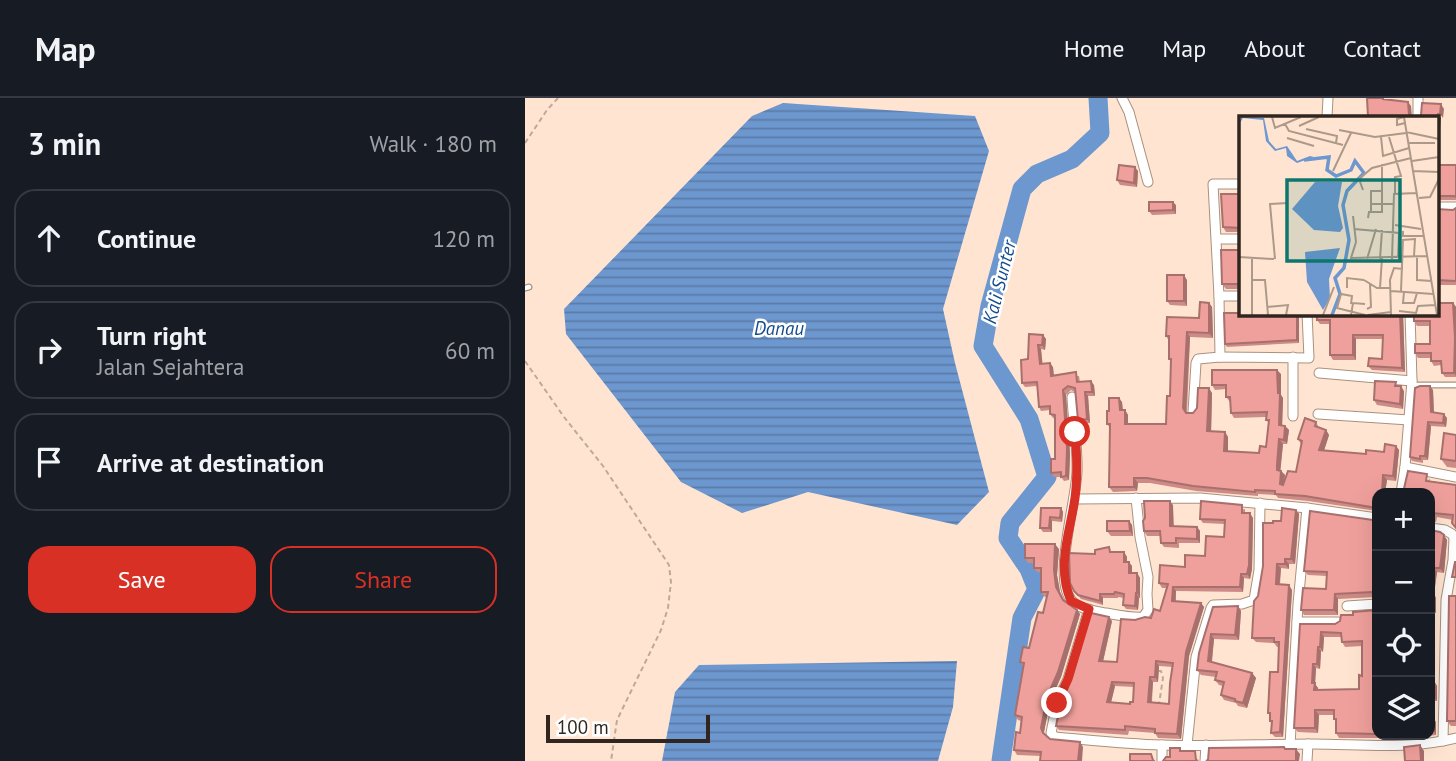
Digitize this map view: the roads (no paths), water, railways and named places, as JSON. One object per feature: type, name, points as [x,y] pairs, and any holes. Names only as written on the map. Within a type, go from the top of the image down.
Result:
[{"type":"street","points":[[1122,98],[1129,112],[1148,182]]},
{"type":"street","points":[[1327,116],[1328,98]]},
{"type":"street","points":[[1418,116],[1419,98]]},
{"type":"street","points":[[1220,357],[1217,239],[1211,184],[1239,184]]},
{"type":"street","points":[[1217,239],[1239,239]]},
{"type":"street","points":[[1219,296],[1239,296]]},
{"type":"street","points":[[1193,412],[1198,359],[1309,358],[1307,315]]},
{"type":"street","points":[[1402,488],[1411,383],[1409,315]]},
{"type":"street","points":[[1293,357],[1293,416]]},
{"type":"street","points":[[1319,373],[1411,383]]},
{"type":"street","points":[[1072,397],[1078,471],[1063,576],[1071,601],[1089,609],[1135,618],[1143,617],[1148,610],[1148,577],[1136,498]]},
{"type":"street","points":[[1318,414],[1409,419]]},
{"type":"street","points":[[1405,467],[1456,477]]},
{"type":"street","points":[[1075,499],[1200,498],[1372,517]]},
{"type":"street","points":[[1187,745],[1196,657],[1211,608],[1213,605],[1242,604],[1254,600],[1259,570],[1260,503]]},
{"type":"street","points":[[1290,745],[1307,508]]},
{"type":"street","points":[[1435,529],[1445,530],[1454,538],[1452,586],[1445,621],[1443,741]]},
{"type":"street","points":[[1347,606],[1372,604]]},
{"type":"street","points":[[1089,609],[1068,679],[1057,703],[1052,736],[1162,745],[1389,746],[1456,738]]},
{"type":"street","points":[[1297,622],[1338,622]]},
{"type":"street","points":[[1389,740],[1389,746]]},
{"type":"street","points":[[1307,761],[1308,744]]},
{"type":"street","points":[[1161,761],[1162,745]]},
{"type":"street","points":[[1205,761],[1206,745]]},
{"type":"lane","points":[[1411,383],[1456,385]]},
{"type":"water","name":"Danau","points":[[783,103],[975,116],[989,151],[943,309],[989,492],[957,525],[808,492],[742,513],[681,482],[566,334],[564,309],[752,116]]},
{"type":"water","points":[[957,661],[953,707],[938,761],[662,761],[675,692],[699,665]]},
{"type":"waterway","name":"Kali Sunter","points":[[1001,761],[1022,618],[1037,589],[1029,569],[1008,538],[1010,523],[1047,477],[1029,419],[983,346],[990,306],[1022,189],[1037,174],[1072,159],[1100,133],[1098,98]]}]
